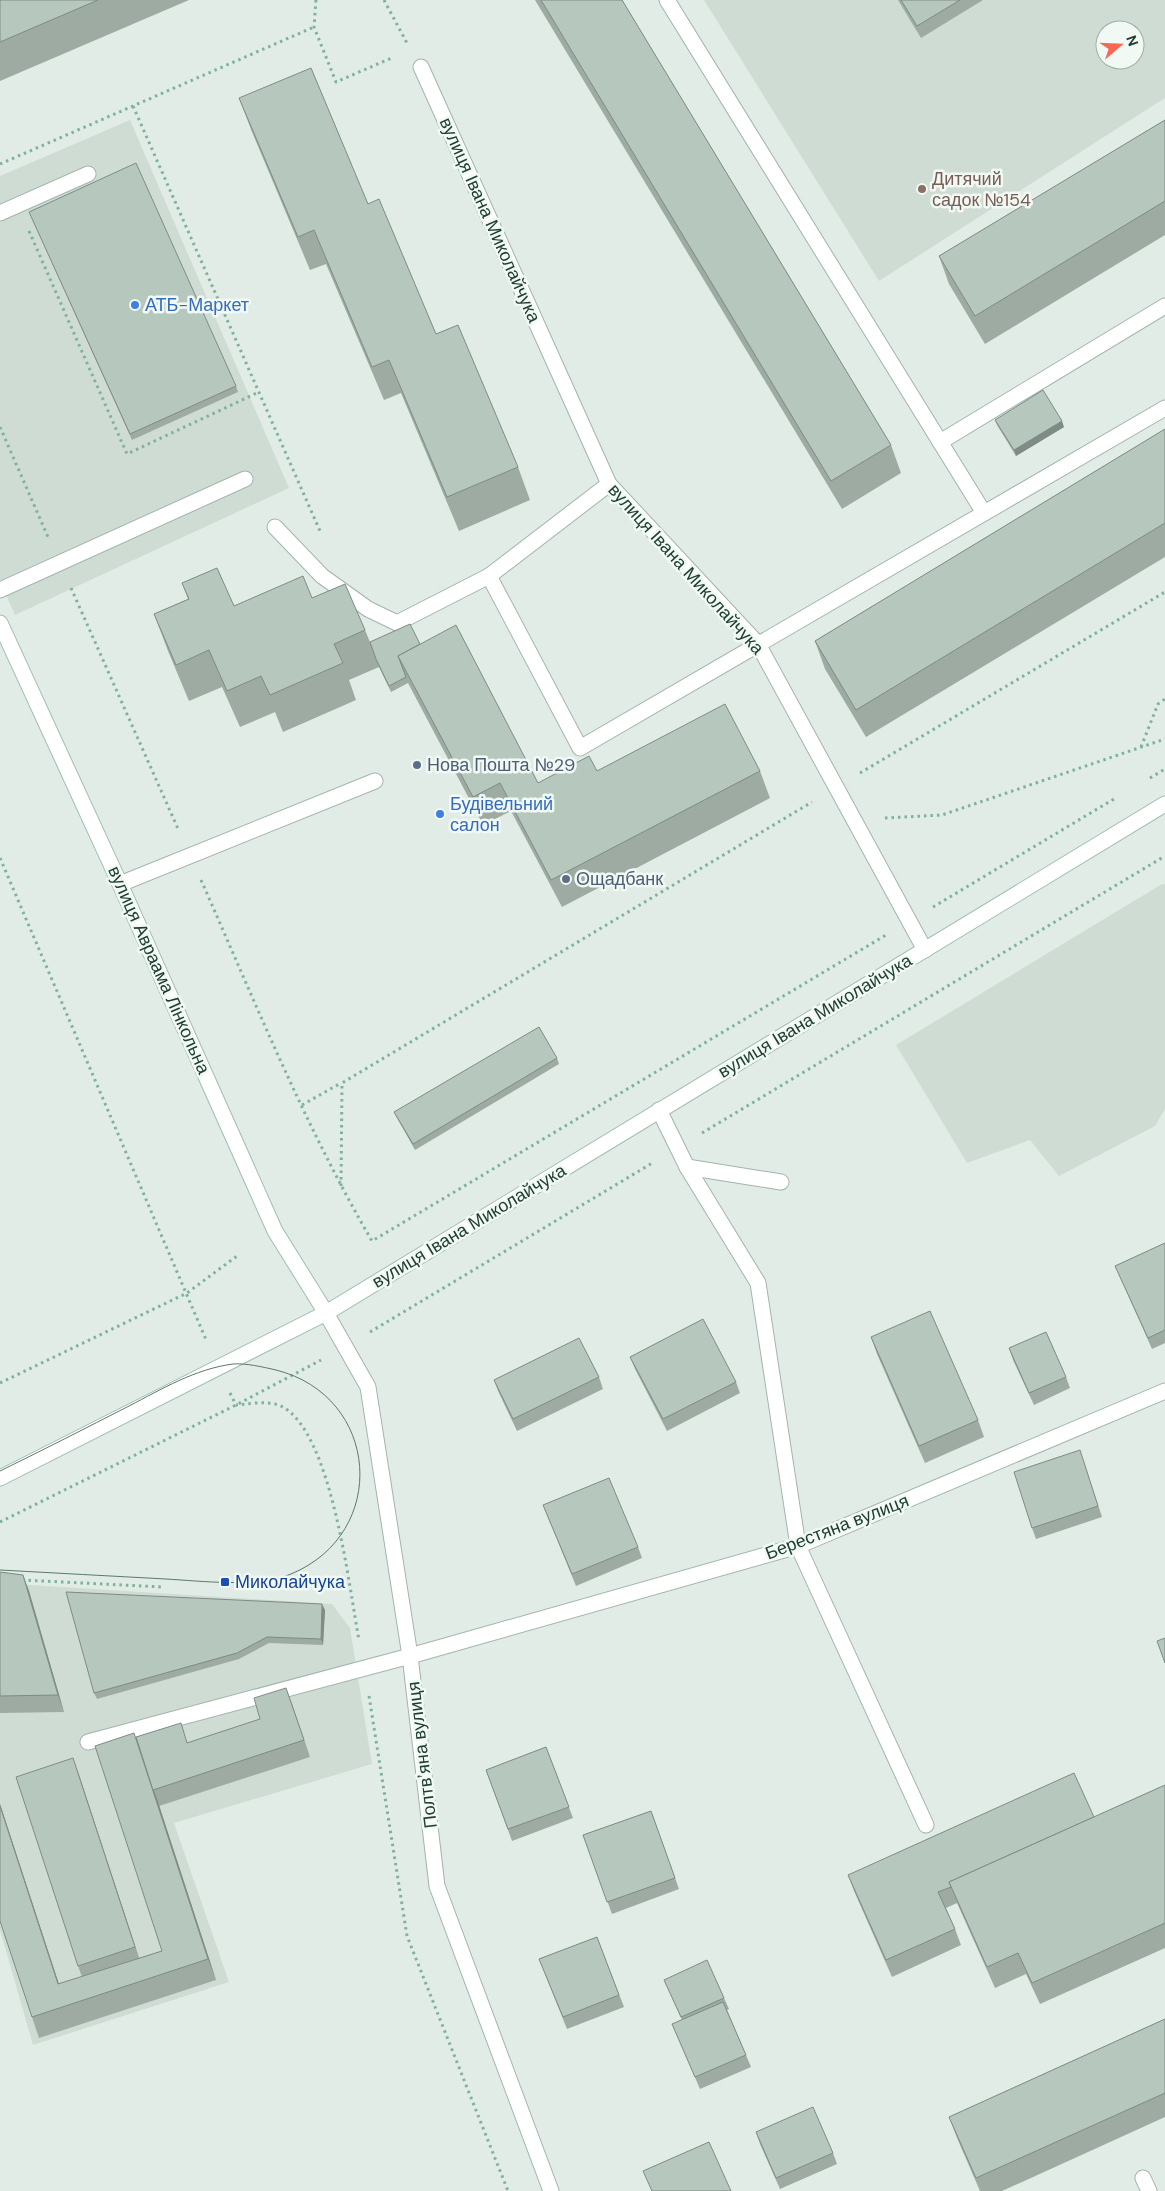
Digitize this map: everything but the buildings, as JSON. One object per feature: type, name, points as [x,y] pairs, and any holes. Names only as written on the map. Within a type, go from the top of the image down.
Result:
[{"type":"street","points":[[667,0],[984,513]]},
{"type":"street","name":"вулиця Івана Миколайчука","points":[[421,67],[609,484],[758,644],[925,950]]},
{"type":"street","points":[[0,213],[88,174]]},
{"type":"street","points":[[940,442],[1165,306]]},
{"type":"street","points":[[489,576],[580,748],[1165,408]]},
{"type":"street","points":[[0,590],[245,479]]},
{"type":"street","points":[[275,527],[322,576],[368,609],[397,623],[489,576],[609,484]]},
{"type":"street","name":"вулиця Авраама Лінкольна","points":[[0,623],[120,884],[275,1231],[326,1313]]},
{"type":"street","points":[[120,884],[375,781]]},
{"type":"street","name":"вулиця Івана Миколайчука","points":[[0,1478],[326,1313],[1165,804]]},
{"type":"street","points":[[659,1110],[687,1167],[758,1283],[798,1546],[926,1825]]},
{"type":"street","points":[[687,1167],[781,1182]]},
{"type":"street","name":"Полтвʼяна вулиця","points":[[326,1313],[368,1387],[410,1656],[437,1886],[551,2191]]},
{"type":"street","name":"Берестяна вулиця","points":[[88,1742],[410,1656],[798,1546],[1165,1391]]},
{"type":"path","points":[[316,0],[314,27],[336,82],[411,50]]},
{"type":"path","points":[[384,0],[421,67]]},
{"type":"path","points":[[0,164],[314,27]]},
{"type":"path","points":[[133,106],[321,533]]},
{"type":"path","points":[[28,230],[127,454],[259,392]]},
{"type":"path","points":[[0,427],[302,1105],[341,1189],[372,1242],[1122,794]]},
{"type":"path","points":[[302,1105],[342,1083],[1165,592]]},
{"type":"path","points":[[1141,747],[1158,704],[1165,699]]},
{"type":"path","points":[[883,818],[942,815],[1165,739]]},
{"type":"path","points":[[1148,779],[1165,769]]},
{"type":"path","points":[[0,1522],[236,1405],[345,1348],[1165,856]]},
{"type":"path","points":[[0,858],[187,1293]]},
{"type":"path","points":[[341,1189],[342,1083]]},
{"type":"path","points":[[0,1384],[187,1293],[237,1256]]},
{"type":"path","points":[[236,1405],[262,1402],[280,1406],[292,1413],[304,1429],[318,1455],[328,1484],[336,1519],[364,1668],[407,1936],[508,2191]]},
{"type":"path","points":[[19,1580],[164,1587]]},
{"type":"shaded area","name":"Дитячий садок №154","points":[[704,0],[1165,0],[1165,98],[879,281]]},
{"type":"shaded area","points":[[130,120],[289,488],[15,615],[0,581],[0,176]]},
{"type":"shaded area","points":[[1162,884],[1165,884],[1165,1109],[1155,1126],[1059,1176],[1030,1140],[967,1163],[896,1045]]},
{"type":"shaded area","points":[[0,1583],[332,1604],[350,1628],[372,1764],[174,1823],[229,1982],[33,2045],[0,1930]]},
{"type":"tram line","points":[[0,1471],[179,1380],[205,1370],[233,1364],[276,1370],[311,1385],[336,1407],[353,1435],[360,1466],[357,1498],[345,1528],[323,1555],[291,1574],[278,1578],[246,1582],[212,1582],[0,1570]]},
{"type":"place","name":"Дитячий садок №154","points":[[922,189]]},
{"type":"place","name":"АТБ-Маркет","points":[[135,305]]},
{"type":"place","name":"Нова Пошта №29","points":[[417,765]]},
{"type":"place","name":"Будівельний салон","points":[[440,814]]},
{"type":"place","name":"Ощадбанк","points":[[566,879]]},
{"type":"place","name":"Миколайчука","points":[[225,1582]]}]
